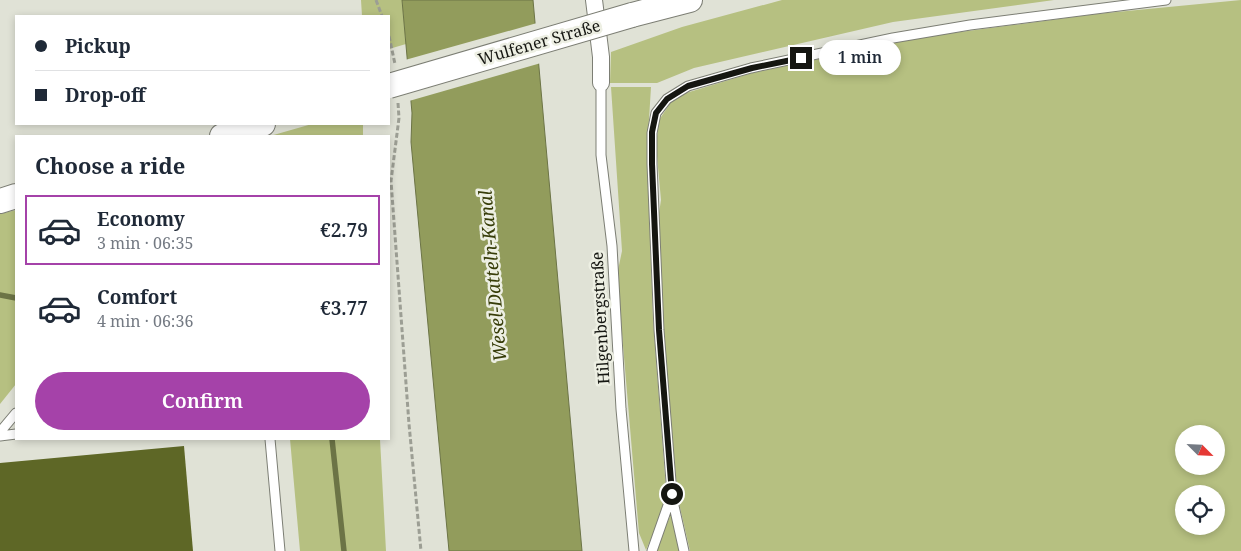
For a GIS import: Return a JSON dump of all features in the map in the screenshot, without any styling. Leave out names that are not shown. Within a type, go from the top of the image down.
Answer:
[{"type":"main road","name":"Wulfener Straße","points":[[394,84],[690,0]]},
{"type":"main road","points":[[225,135],[260,125]]},
{"type":"main road","points":[[0,201],[15,196]]},
{"type":"street","points":[[594,0],[601,83]]},
{"type":"lane","points":[[684,551],[672,494],[659,330],[652,164],[652,132],[656,113],[667,99],[688,86],[752,68],[893,38],[980,24],[1166,0]]},
{"type":"lane","name":"Hilgenbergstraße","points":[[601,83],[601,155],[612,246],[620,409],[634,551]]},
{"type":"lane","points":[[0,434],[15,414]]},
{"type":"lane","points":[[0,434],[15,434]]},
{"type":"lane","points":[[270,440],[280,551]]},
{"type":"lane","points":[[652,551],[672,494]]},
{"type":"path","points":[[376,0],[382,15]]},
{"type":"path","points":[[390,46],[399,118],[392,181],[409,424],[421,551]]},
{"type":"shaded area","points":[[361,0],[402,0],[406,44],[390,49],[390,15],[362,15]]},
{"type":"shaded area","points":[[782,0],[1054,0],[893,22],[694,68],[657,83],[610,83],[611,52],[682,27]]},
{"type":"shaded area","points":[[1241,0],[1241,551],[690,551],[678,499],[663,337],[659,213],[661,200],[656,145],[659,120],[671,102],[686,93],[752,73],[923,37],[1096,14]]},
{"type":"shaded area","points":[[611,87],[651,87],[647,152],[653,319],[667,502],[646,550],[639,533],[617,275],[622,251]]},
{"type":"shaded area","points":[[308,125],[363,125],[363,135],[274,135]]},
{"type":"shaded area","points":[[15,210],[15,385],[0,404],[0,214]]},
{"type":"shaded area","points":[[290,440],[380,440],[386,551],[300,551]]},
{"type":"shaded area","points":[[671,514],[679,551],[655,551]]},
{"type":"water","name":"Wesel-Datteln-Kanal","points":[[402,0],[533,0],[582,551],[449,551],[411,142],[412,113]]},
{"type":"pier","points":[[537,23],[541,63],[409,101],[405,60]]},
{"type":"building","points":[[184,446],[193,551],[0,551],[0,463]]},
{"type":"waterway","points":[[0,295],[15,298]]},
{"type":"waterway","points":[[332,440],[344,551]]},
{"type":"route","points":[[672,494],[659,330],[652,164],[652,132],[656,113],[667,99],[688,86],[752,68],[801,58]]}]
